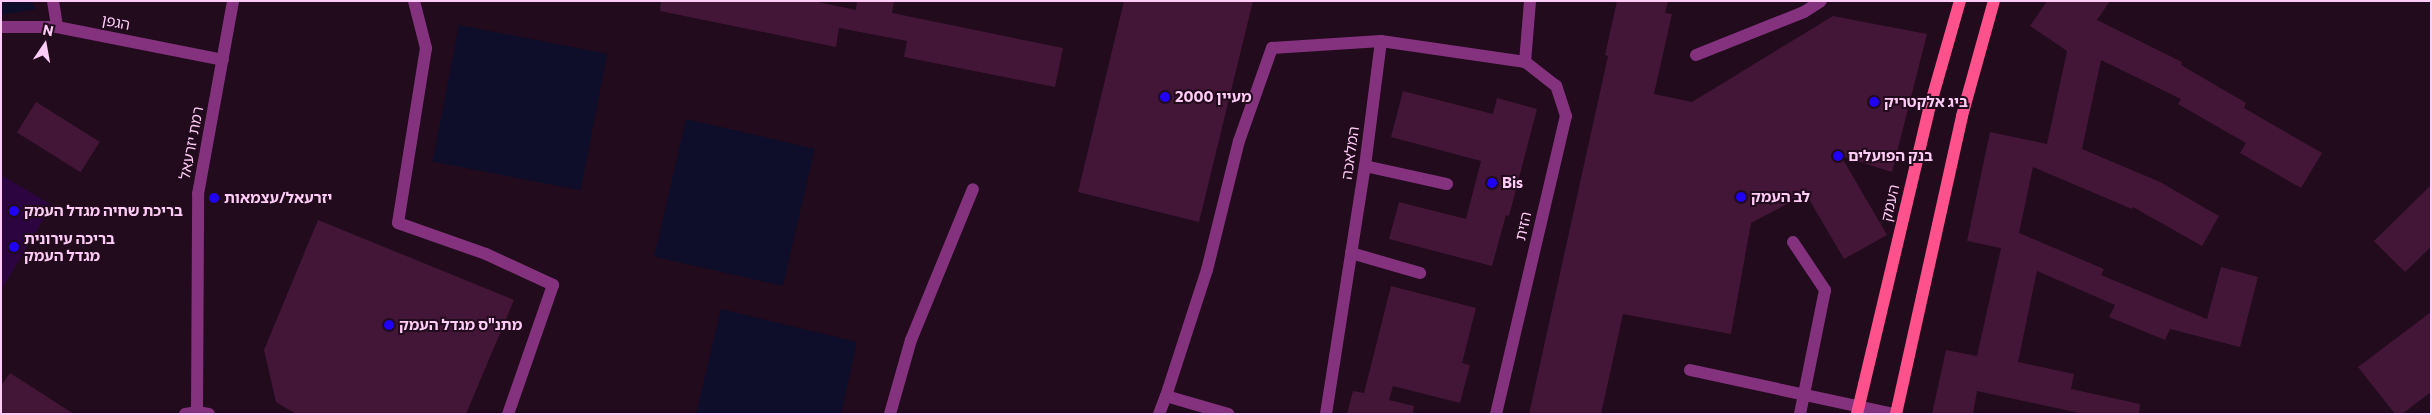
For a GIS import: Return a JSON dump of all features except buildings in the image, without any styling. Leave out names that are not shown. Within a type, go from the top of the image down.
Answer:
[{"type":"main road","name":"העמק","points":[[1858,410],[1930,106],[1960,1]]},
{"type":"main road","points":[[1895,414],[1962,116],[1994,1]]},
{"type":"street","points":[[53,1],[57,27]]},
{"type":"street","name":"רמת יזרעאל","points":[[197,413],[198,194],[233,1]]},
{"type":"street","points":[[414,1],[426,48],[398,223],[486,254],[553,286],[508,414]]},
{"type":"street","points":[[1159,414],[1207,270],[1239,141],[1272,48],[1381,41],[1525,62],[1530,1]]},
{"type":"street","points":[[1696,55],[1804,12],[1821,1]]},
{"type":"street","name":"הגפן","points":[[1,27],[57,27],[223,60]]},
{"type":"street","name":"המלאכה","points":[[1326,414],[1365,166],[1381,41]]},
{"type":"street","name":"הזית","points":[[1496,414],[1566,116],[1556,86],[1525,62]]},
{"type":"street","points":[[1365,166],[1447,184]]},
{"type":"street","points":[[890,414],[911,340],[973,189]]},
{"type":"street","points":[[1793,242],[1825,290],[1800,414]]},
{"type":"street","points":[[1351,253],[1420,273]]},
{"type":"street","points":[[1690,370],[1805,394],[1858,410],[1895,414]]},
{"type":"street","points":[[1166,396],[1228,414]]},
{"type":"shaded area","points":[[1,1],[31,1],[36,9],[1,15]]},
{"type":"shaded area","points":[[459,25],[607,54],[581,190],[432,161]]},
{"type":"shaded area","points":[[686,119],[815,149],[783,286],[654,256]]},
{"type":"shaded area","name":"בריכה עירונית מגדל העמק","points":[[1,175],[52,205],[1,290]]},
{"type":"shaded area","points":[[721,309],[857,342],[841,414],[696,414]]},
{"type":"place","name":"מעיין 2000","points":[[1165,97]]},
{"type":"place","name":"ביג אלקטריק","points":[[1874,102]]},
{"type":"place","name":"בנק הפועלים","points":[[1838,156]]},
{"type":"place","name":"Bis","points":[[1492,183]]},
{"type":"place","name":"לב העמק","points":[[1741,197]]},
{"type":"place","name":"יזרעאל/עצמאות","points":[[214,198]]},
{"type":"place","name":"בריכת שחיה מגדל העמק","points":[[14,211]]},
{"type":"place","name":"בריכה עירונית מגדל העמק","points":[[14,247]]},
{"type":"place","name":"מתנ\"ס מגדל העמק","points":[[389,325]]}]
